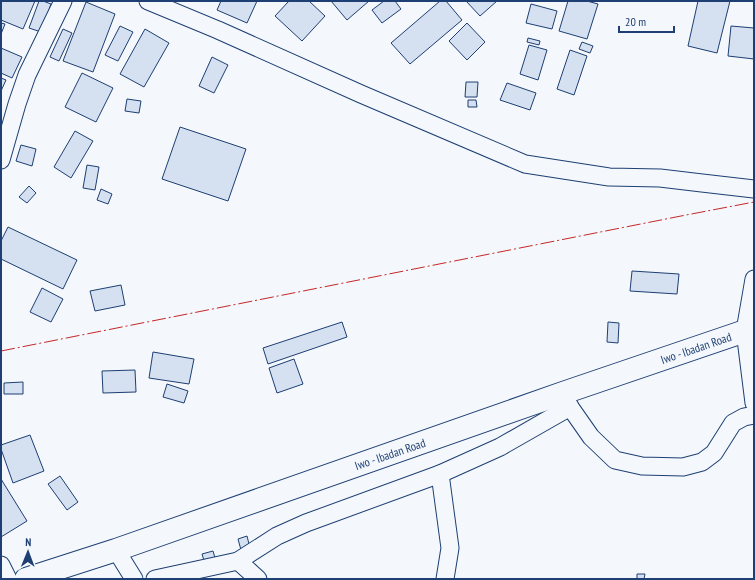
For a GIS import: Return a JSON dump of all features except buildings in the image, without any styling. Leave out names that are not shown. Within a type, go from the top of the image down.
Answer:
[{"type":"main road","name":"Iwo - Ibadan Road","points":[[26,579],[567,400],[750,330]]},
{"type":"street","points":[[1,160],[27,75],[63,1]]},
{"type":"street","points":[[148,1],[525,164],[610,177],[660,178],[754,189]]},
{"type":"street","points":[[754,279],[750,330],[754,403]]},
{"type":"street","points":[[155,579],[238,561],[277,536],[306,522],[440,474],[500,447],[567,400],[591,437],[615,460],[642,466],[683,467],[702,462],[714,453],[733,423],[744,417],[754,416]]},
{"type":"street","points":[[440,474],[450,548],[445,579]]},
{"type":"street","points":[[116,550],[134,579]]},
{"type":"street","points":[[238,561],[258,579]]},
{"type":"street","points":[[1,565],[8,579]]},
{"type":"power","points":[[1,351],[754,202]]}]
